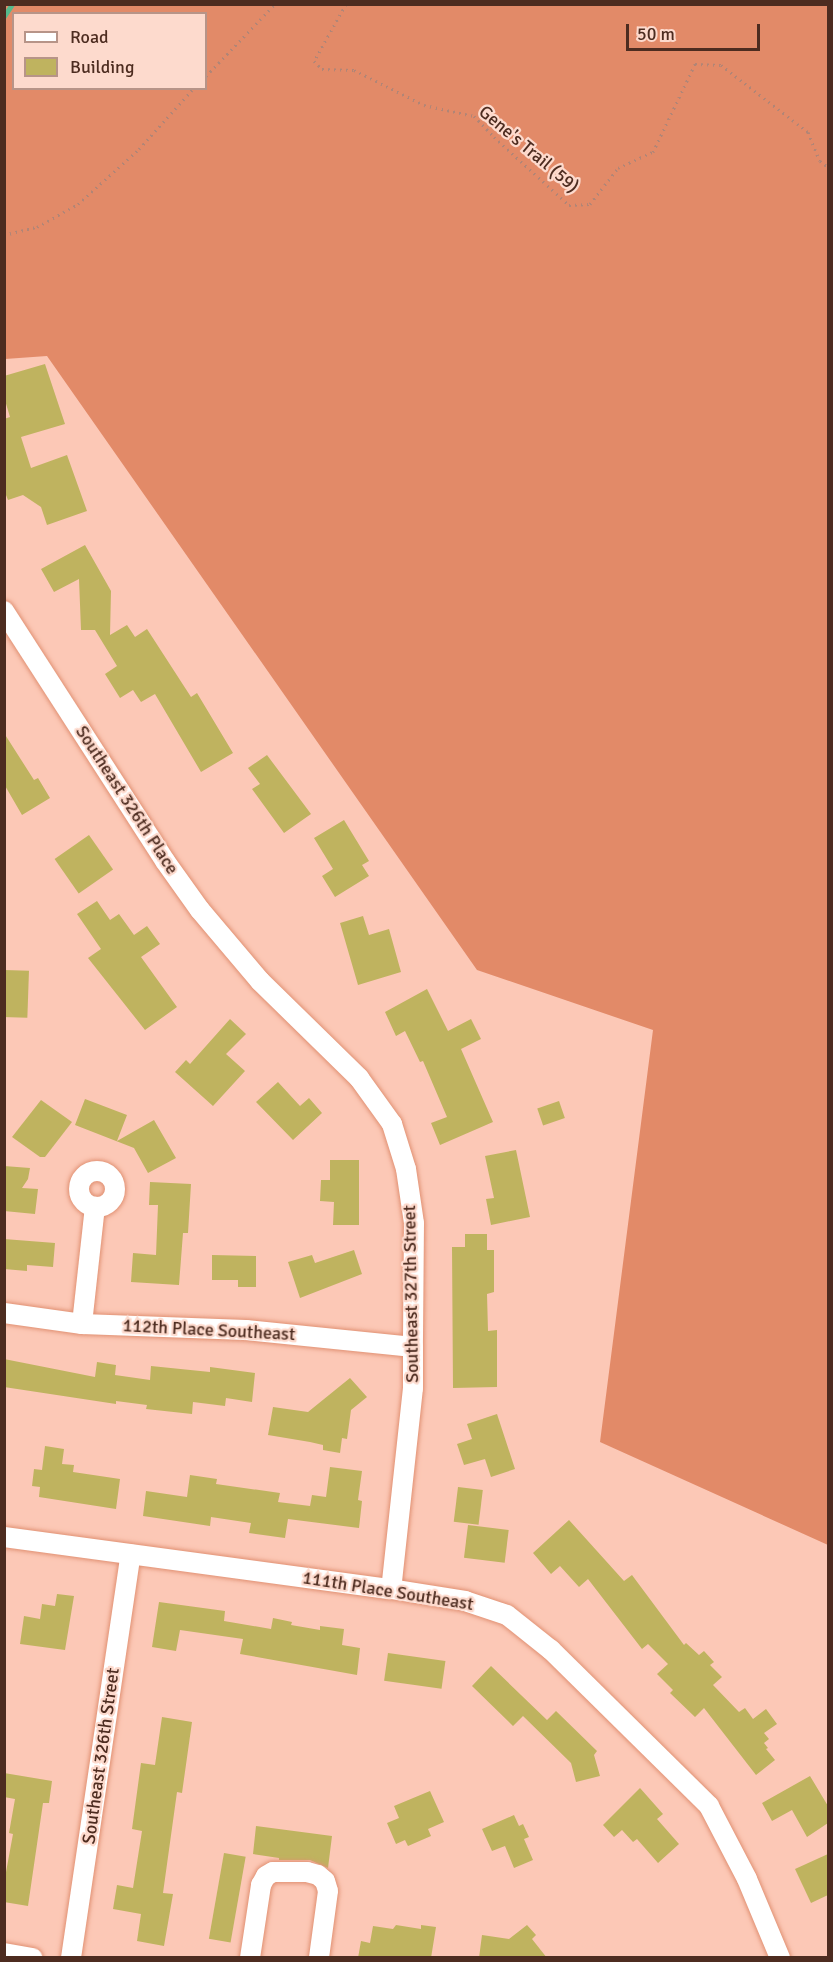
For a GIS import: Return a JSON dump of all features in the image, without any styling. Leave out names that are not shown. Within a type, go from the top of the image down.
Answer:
[{"type":"street","name":"Southeast 326th Place","points":[[4,612],[165,861],[200,910],[260,981]]},
{"type":"street","name":"Southeast 327th Street","points":[[260,981],[359,1078],[392,1124],[406,1169],[414,1223],[413,1388],[391,1589]]},
{"type":"street","points":[[82,1324],[95,1207]]},
{"type":"street","name":"112th Place Southeast","points":[[4,1313],[82,1324],[246,1330],[414,1347]]},
{"type":"street","name":"111th Place Southeast","points":[[4,1537],[391,1589],[465,1601],[497,1611],[524,1626],[551,1650],[709,1806],[747,1879],[780,1958]]},
{"type":"street","name":"Southeast 326th Street","points":[[71,1958],[131,1554]]},
{"type":"street","points":[[250,1958],[261,1885],[266,1876],[273,1872],[307,1872],[318,1875],[325,1881],[328,1891],[319,1958]]},
{"type":"street","points":[[4,1953],[33,1958]]},
{"type":"path","points":[[207,75],[275,4]]},
{"type":"path","name":"Gene's Trail (59)","points":[[346,4],[314,61],[322,69],[354,70],[424,105],[474,116],[569,205],[590,204],[618,168],[653,152],[695,64],[721,65],[808,132],[820,161],[828,166]]},
{"type":"path","points":[[4,235],[38,227],[78,204],[139,149],[192,90]]},
{"type":"shaded area","points":[[5,4],[828,5],[828,1545],[600,1442],[653,1030],[477,970],[47,356],[5,359]]},
{"type":"building","points":[[45,364],[65,424],[21,437],[31,468],[67,455],[87,511],[47,525],[41,507],[23,495],[8,500],[4,490],[4,419],[10,417],[4,397],[4,376]]},
{"type":"building","points":[[85,545],[111,591],[110,635],[127,625],[135,637],[147,629],[191,697],[197,693],[233,753],[201,772],[155,694],[141,702],[133,690],[120,698],[105,674],[117,666],[95,630],[81,630],[79,579],[54,592],[41,569]]},
{"type":"building","points":[[4,733],[34,780],[38,778],[50,798],[22,815],[4,784]]},
{"type":"building","points":[[267,755],[311,814],[284,833],[252,789],[260,784],[248,768]]},
{"type":"building","points":[[344,820],[369,861],[362,865],[369,876],[335,897],[322,876],[333,869],[314,838]]},
{"type":"building","points":[[89,835],[113,869],[79,893],[55,859]]},
{"type":"building","points":[[97,901],[110,920],[119,914],[134,935],[147,926],[160,944],[141,957],[177,1007],[145,1030],[88,958],[101,949],[77,914]]},
{"type":"building","points":[[363,916],[369,935],[389,929],[401,972],[358,985],[340,923]]},
{"type":"building","points":[[4,970],[29,971],[27,1018],[4,1017]]},
{"type":"building","points":[[427,989],[448,1031],[471,1019],[481,1039],[461,1049],[493,1122],[440,1145],[431,1123],[447,1117],[423,1061],[420,1062],[405,1031],[396,1036],[385,1012]]},
{"type":"building","points":[[230,1019],[246,1034],[226,1054],[245,1071],[213,1106],[175,1072],[186,1060],[190,1064]]},
{"type":"building","points":[[278,1082],[300,1106],[309,1098],[322,1113],[293,1140],[256,1102]]},
{"type":"building","points":[[85,1099],[127,1115],[117,1141],[154,1120],[176,1158],[148,1173],[134,1148],[75,1125]]},
{"type":"building","points":[[41,1100],[72,1122],[45,1157],[40,1157],[12,1137]]},
{"type":"building","points":[[559,1101],[565,1118],[543,1126],[537,1108]]},
{"type":"building","points":[[516,1150],[530,1217],[491,1225],[486,1199],[494,1198],[485,1156]]},
{"type":"building","points":[[330,1160],[359,1160],[359,1225],[333,1225],[334,1202],[320,1201],[321,1180],[330,1180]]},
{"type":"building","points":[[4,1166],[30,1168],[28,1179],[22,1188],[38,1189],[35,1214],[4,1211]]},
{"type":"building","points":[[150,1182],[191,1184],[188,1233],[183,1233],[179,1285],[131,1282],[133,1253],[156,1255],[158,1205],[149,1205]]},
{"type":"building","points":[[465,1234],[487,1234],[487,1250],[494,1250],[494,1292],[487,1294],[488,1331],[497,1330],[497,1387],[453,1388],[452,1247],[465,1247]]},
{"type":"building","points":[[4,1239],[55,1243],[53,1267],[27,1265],[27,1271],[4,1269]]},
{"type":"building","points":[[354,1250],[362,1274],[300,1298],[288,1262],[312,1255],[315,1263]]},
{"type":"building","points":[[212,1255],[256,1256],[256,1287],[238,1287],[238,1280],[212,1280]]},
{"type":"building","points":[[4,1359],[95,1377],[97,1362],[116,1365],[115,1375],[150,1380],[151,1366],[210,1372],[210,1367],[255,1373],[252,1402],[226,1398],[225,1406],[193,1402],[192,1414],[146,1409],[147,1405],[116,1401],[116,1404],[4,1387]]},
{"type":"building","points":[[350,1378],[367,1397],[351,1410],[347,1439],[342,1438],[340,1453],[323,1450],[323,1445],[268,1435],[273,1407],[308,1412]]},
{"type":"building","points":[[497,1414],[515,1469],[491,1477],[485,1459],[464,1465],[457,1444],[472,1439],[467,1424]]},
{"type":"building","points":[[45,1446],[64,1449],[62,1464],[74,1465],[73,1472],[120,1479],[116,1509],[39,1497],[40,1487],[32,1486],[34,1469],[42,1470]]},
{"type":"building","points":[[330,1467],[362,1471],[358,1500],[362,1501],[359,1528],[288,1519],[285,1538],[249,1533],[251,1523],[211,1517],[210,1526],[143,1516],[146,1491],[187,1497],[190,1475],[217,1479],[216,1484],[280,1493],[278,1502],[310,1506],[312,1495],[326,1497]]},
{"type":"building","points":[[458,1487],[483,1490],[479,1525],[454,1522]]},
{"type":"building","points":[[569,1520],[624,1581],[632,1575],[684,1645],[686,1643],[699,1655],[704,1651],[714,1662],[710,1665],[722,1677],[713,1685],[739,1712],[745,1708],[753,1719],[766,1709],[777,1724],[764,1733],[769,1739],[764,1743],[768,1748],[766,1749],[775,1760],[756,1775],[704,1708],[695,1717],[670,1693],[673,1690],[657,1674],[668,1664],[648,1644],[642,1649],[588,1579],[579,1587],[560,1566],[551,1574],[533,1553]]},
{"type":"building","points":[[468,1525],[509,1530],[505,1563],[464,1558]]},
{"type":"building","points":[[57,1594],[74,1596],[65,1650],[20,1644],[24,1616],[40,1619],[42,1604],[55,1606]]},
{"type":"building","points":[[159,1602],[225,1611],[224,1621],[271,1629],[273,1618],[292,1622],[291,1625],[320,1630],[320,1626],[344,1629],[342,1645],[360,1648],[357,1675],[240,1654],[243,1639],[180,1630],[176,1651],[152,1647]]},
{"type":"building","points":[[388,1653],[445,1661],[442,1689],[384,1681]]},
{"type":"building","points":[[491,1666],[547,1720],[556,1711],[597,1751],[594,1755],[600,1776],[576,1782],[571,1763],[523,1716],[513,1726],[472,1686]]},
{"type":"building","points":[[162,1717],[192,1722],[182,1793],[177,1792],[163,1893],[173,1894],[164,1946],[137,1941],[141,1914],[113,1909],[117,1885],[133,1888],[142,1831],[132,1829],[141,1763],[155,1765]]},
{"type":"building","points":[[4,1773],[52,1781],[49,1803],[43,1803],[28,1906],[4,1902],[4,1883],[13,1834],[9,1833],[15,1799],[4,1797]]},
{"type":"building","points":[[810,1776],[828,1806],[828,1823],[807,1837],[792,1810],[772,1821],[762,1803]]},
{"type":"building","points":[[640,1788],[663,1814],[657,1819],[679,1844],[658,1863],[637,1839],[633,1842],[622,1830],[614,1837],[603,1825]]},
{"type":"building","points":[[430,1791],[444,1822],[428,1829],[431,1836],[408,1846],[405,1840],[396,1844],[387,1823],[399,1818],[394,1806]]},
{"type":"building","points":[[514,1815],[519,1826],[523,1824],[529,1837],[524,1839],[533,1860],[514,1868],[505,1846],[492,1851],[482,1829]]},
{"type":"building","points":[[256,1826],[332,1836],[328,1868],[310,1860],[279,1860],[279,1858],[253,1854]]},
{"type":"building","points":[[224,1853],[246,1857],[231,1942],[209,1939]]},
{"type":"building","points":[[828,1854],[828,1895],[811,1903],[795,1869]]},
{"type":"building","points":[[396,1925],[421,1929],[421,1925],[436,1927],[431,1958],[358,1958],[361,1941],[370,1943],[373,1926],[393,1929]]},
{"type":"building","points":[[527,1925],[536,1935],[532,1939],[547,1958],[479,1958],[482,1935],[509,1939]]},
{"type":"waterway","points":[[4,16],[12,4]]}]
